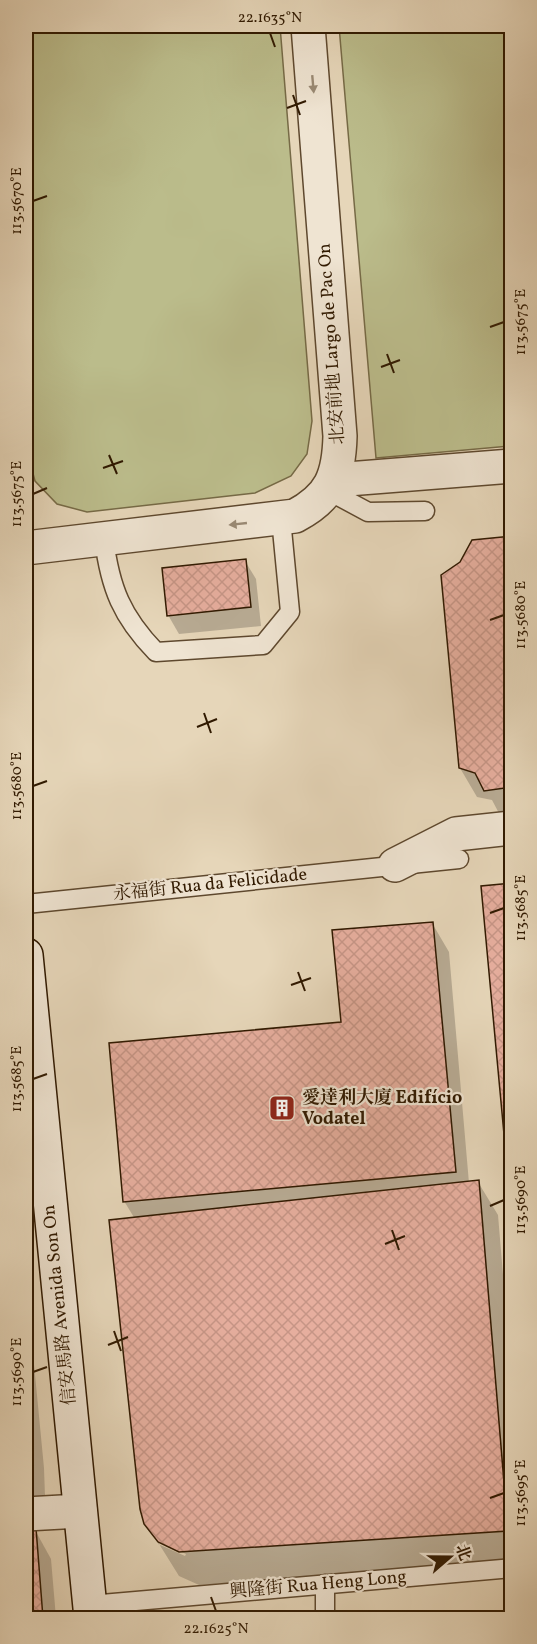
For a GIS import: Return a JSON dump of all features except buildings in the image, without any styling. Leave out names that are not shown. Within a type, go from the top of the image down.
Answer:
[{"type":"street","name":"北安前地 Largo de Pac On","points":[[308,26],[340,436],[331,485]]},
{"type":"street","points":[[26,548],[281,519],[295,516],[309,509],[331,485],[512,466]]},
{"type":"street","name":"永福街 Rua da Felicidade","points":[[395,866],[456,834],[512,828]]},
{"type":"street","name":"信安馬路 Avenida Son On","points":[[26,955],[90,1612]]},
{"type":"street","points":[[26,1514],[80,1511]]},
{"type":"lane","points":[[331,485],[368,512],[425,511]]},
{"type":"lane","points":[[104,539],[108,569],[118,598],[133,629],[156,652],[263,645],[290,612],[281,519]]},
{"type":"lane","name":"永福街 Rua da Felicidade","points":[[26,904],[459,859]]},
{"type":"lane","name":"興隆街 Rua Heng Long","points":[[90,1612],[325,1584],[512,1568]]},
{"type":"lane","points":[[325,1584],[325,1618]]},
{"type":"green space","points":[[26,26],[280,26],[312,421],[307,454],[291,476],[255,493],[87,512],[57,504],[35,481],[27,451],[26,431]]},
{"type":"green space","points":[[339,26],[511,26],[511,446],[376,458]]},
{"type":"place","name":"愛達利大廈 Edifício Vodatel","points":[[282,1108]]}]
